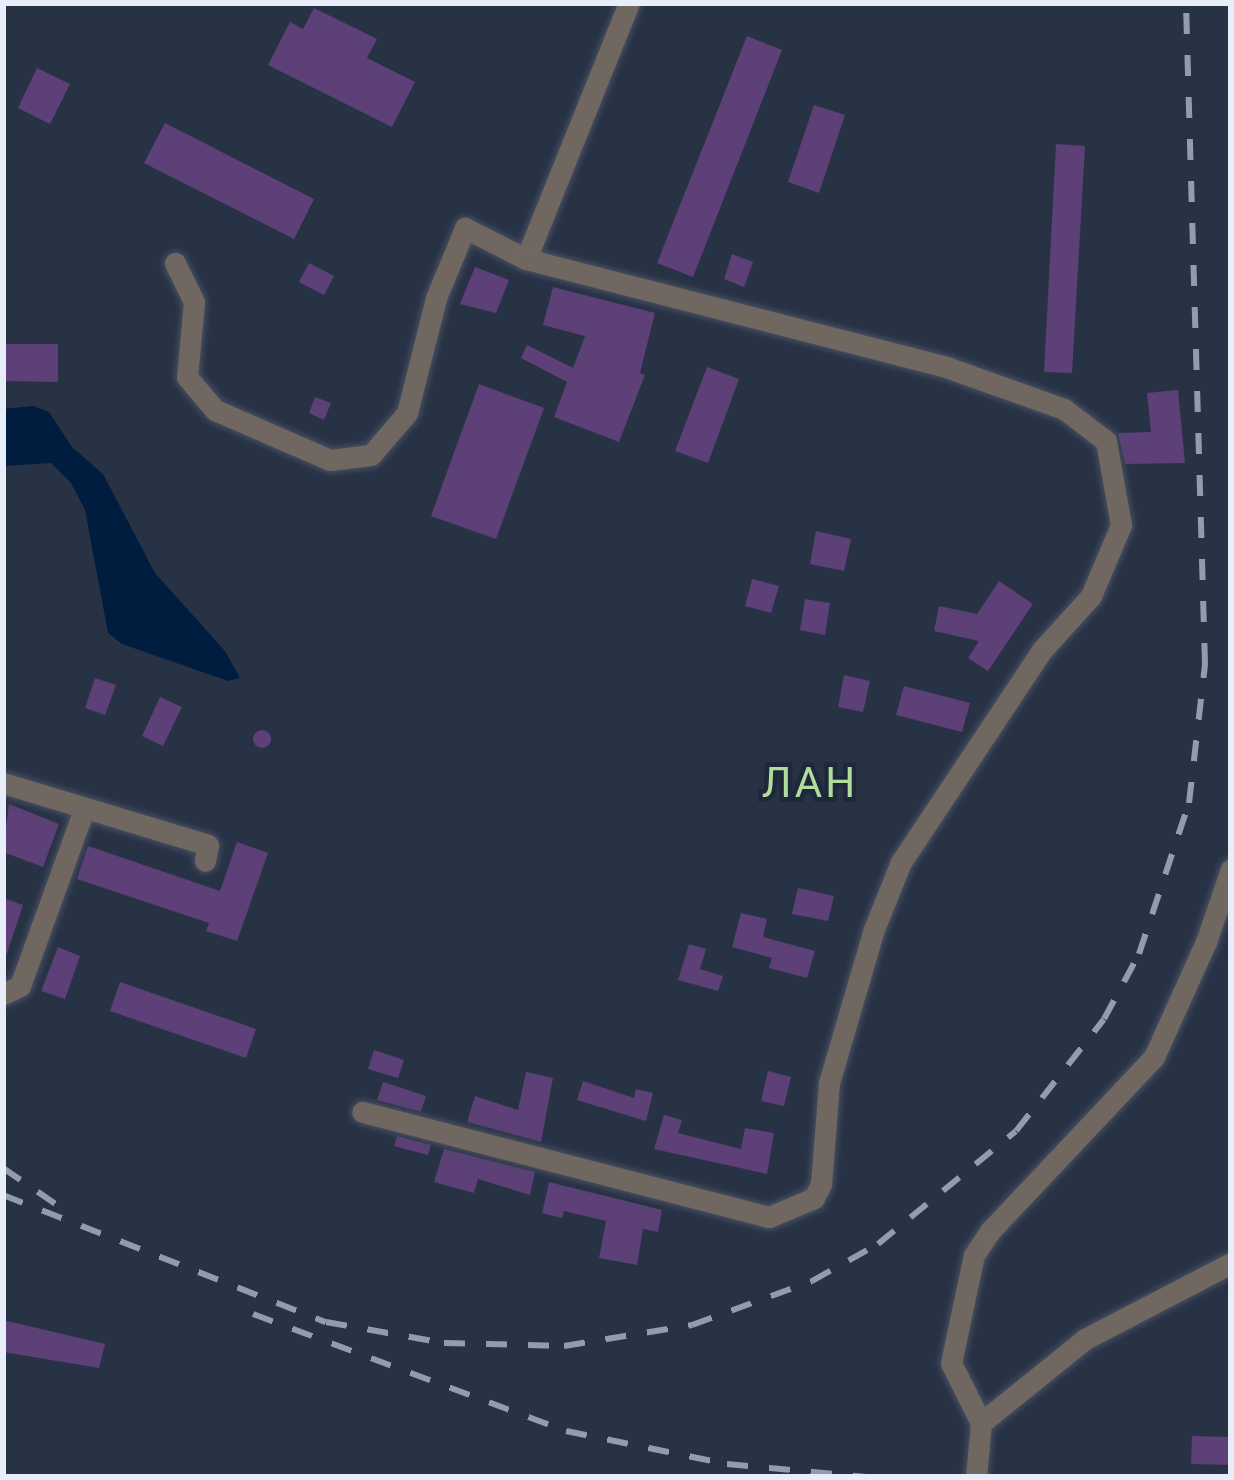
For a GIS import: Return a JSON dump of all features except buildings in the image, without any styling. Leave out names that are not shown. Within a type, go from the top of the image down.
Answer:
[{"type":"street","points":[[526,259],[629,3]]},
{"type":"street","points":[[175,263],[194,302],[188,376],[215,410],[330,460],[371,455],[407,413],[436,298],[465,228],[526,259],[946,367],[1064,410],[1106,441],[1121,525],[1091,596],[1042,650],[902,862],[874,929],[829,1082],[821,1184],[814,1198],[769,1217],[362,1112]]},
{"type":"street","points":[[3,784],[208,845],[205,861]]},
{"type":"street","points":[[3,994],[20,986],[84,809]]},
{"type":"street","points":[[976,1477],[982,1423],[951,1363],[974,1255],[991,1230],[1154,1057],[1206,942],[1231,869]]},
{"type":"street","points":[[982,1423],[1084,1339],[1231,1263]]},
{"type":"water","points":[[33,406],[49,412],[72,447],[103,474],[155,573],[225,651],[240,678],[228,681],[122,644],[108,633],[85,510],[71,483],[51,463],[3,466],[3,409]]},
{"type":"railway","points":[[3,1195],[326,1322],[444,1343],[564,1346],[692,1325],[812,1281],[878,1244],[1016,1131],[1104,1019],[1139,954],[1189,803],[1205,664],[1186,3]]},
{"type":"railway","points":[[3,1168],[57,1205]]},
{"type":"railway","points":[[253,1314],[566,1431],[727,1464],[866,1477]]},
{"type":"district","name":"ЛАН","points":[[810,783]]}]
